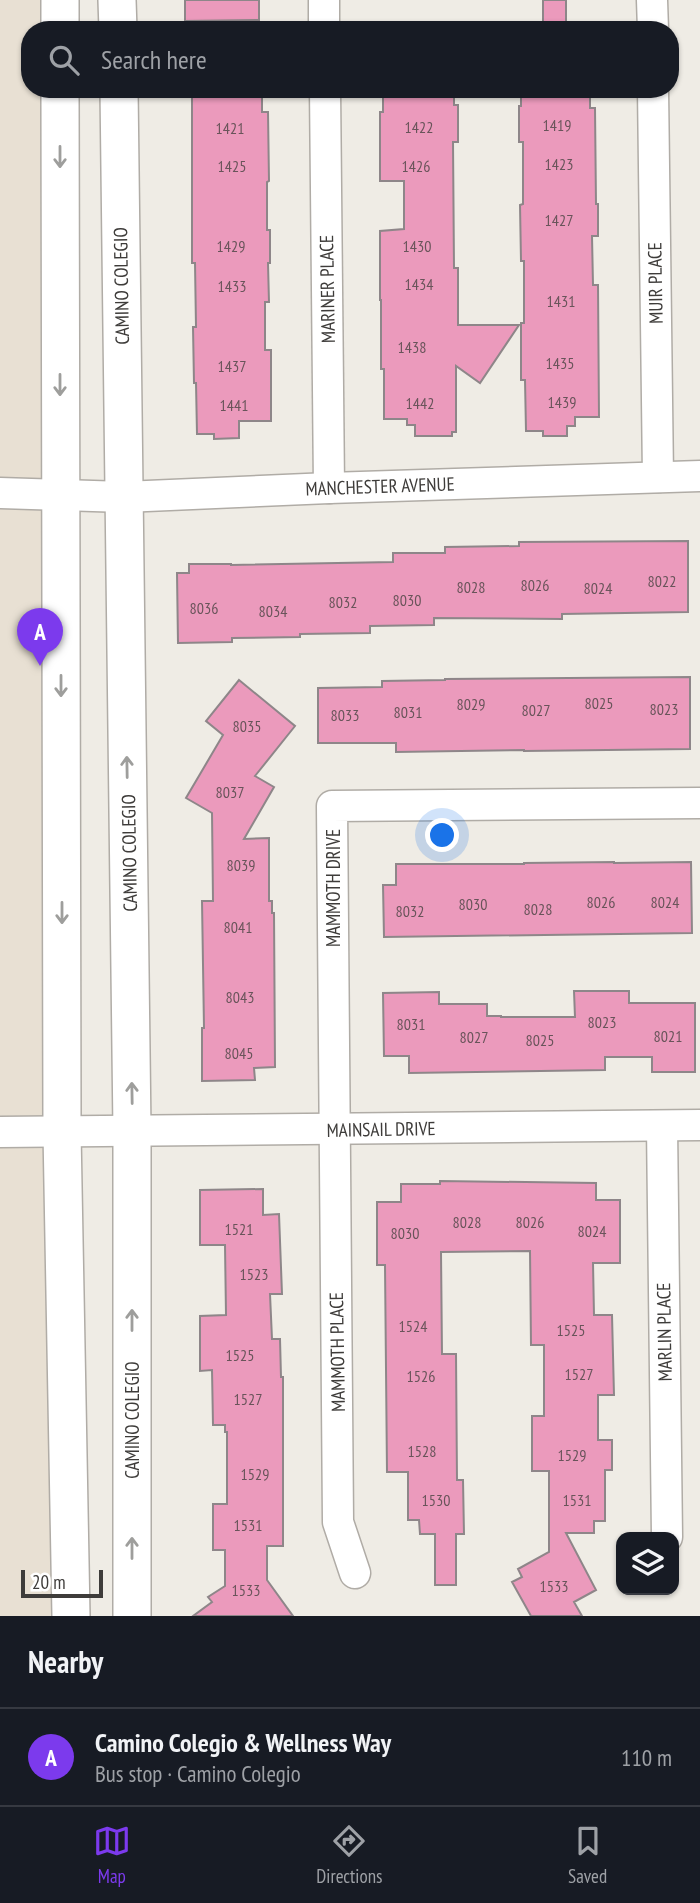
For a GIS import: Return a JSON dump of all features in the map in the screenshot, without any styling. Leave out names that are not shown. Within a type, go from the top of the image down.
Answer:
[{"type":"street","points":[[60,0],[60,21]]},
{"type":"street","points":[[117,0],[118,21]]},
{"type":"street","points":[[324,0],[324,21]]},
{"type":"street","points":[[652,0],[653,21]]},
{"type":"street","points":[[60,98],[62,1132],[71,1616]]},
{"type":"street","name":"CAMINO COLEGIO","points":[[119,98],[132,1131],[132,1616]]},
{"type":"street","name":"MARINER PLACE","points":[[325,98],[329,488]]},
{"type":"street","name":"MUIR PLACE","points":[[653,98],[658,477]]},
{"type":"street","name":"MANCHESTER AVENUE","points":[[0,492],[124,497],[700,476]]},
{"type":"street","name":"MAMMOTH DRIVE","points":[[334,1129],[332,806],[700,803]]},
{"type":"street","name":"MAINSAIL DRIVE","points":[[0,1132],[700,1125]]},
{"type":"street","name":"MARLIN PLACE","points":[[662,1126],[667,1532]]},
{"type":"street","name":"MAMMOTH PLACE","points":[[334,1129],[338,1522],[355,1573]]},
{"type":"shaded area","points":[[0,0],[60,0],[60,21],[21,21],[21,98],[60,98],[71,1616],[0,1616]]},
{"type":"building","points":[[185,0],[259,0],[259,20],[185,21]]},
{"type":"building","points":[[543,0],[566,0],[566,21],[543,21]]},
{"type":"building","points":[[192,98],[262,98],[262,112],[268,112],[267,230],[270,230],[270,263],[269,302],[265,302],[265,350],[271,350],[271,421],[239,421],[239,438],[214,439],[214,434],[197,434],[193,327],[196,327],[195,263],[192,263]]},
{"type":"building","points":[[383,98],[454,98],[454,105],[458,105],[458,142],[453,142],[454,268],[458,268],[458,325],[519,325],[480,383],[456,366],[456,432],[452,432],[452,436],[415,436],[415,425],[407,425],[407,419],[384,419],[380,231],[404,229],[404,181],[380,181],[380,112],[383,112]]},
{"type":"building","points":[[521,98],[590,98],[590,108],[595,108],[598,236],[592,236],[593,285],[598,285],[599,417],[575,417],[575,426],[567,426],[567,436],[543,436],[543,431],[526,431],[525,380],[521,380],[524,261],[521,261]]},
{"type":"building","points":[[688,541],[688,612],[562,614],[562,619],[434,618],[434,625],[370,626],[370,633],[300,634],[300,637],[232,638],[232,642],[178,643],[177,573],[189,573],[189,564],[393,562],[393,553],[445,553],[445,547],[519,546],[519,542]]},
{"type":"building","points":[[690,677],[690,749],[396,752],[396,743],[318,743],[318,688],[382,687],[382,681],[445,679]]},
{"type":"building","points":[[239,680],[295,726],[255,776],[274,787],[244,839],[269,838],[269,901],[272,901],[274,913],[275,1067],[254,1068],[255,1080],[202,1081],[202,901],[213,901],[212,813],[186,798],[223,735],[206,721]]},
{"type":"building","points":[[691,862],[692,933],[384,937],[383,885],[396,885],[396,864]]},
{"type":"building","points":[[574,991],[629,991],[629,1003],[695,1003],[695,1072],[652,1072],[652,1057],[605,1057],[605,1070],[409,1073],[409,1056],[384,1056],[383,993],[439,992],[439,1004],[487,1004],[487,1016],[575,1017]]},
{"type":"building","points":[[440,1181],[596,1183],[596,1200],[620,1200],[620,1263],[593,1263],[594,1315],[612,1315],[614,1395],[598,1395],[598,1440],[612,1440],[612,1470],[605,1470],[605,1521],[594,1521],[594,1533],[566,1533],[596,1590],[574,1602],[582,1616],[531,1616],[512,1582],[522,1577],[518,1569],[549,1552],[549,1471],[532,1471],[532,1416],[544,1416],[544,1345],[531,1345],[530,1251],[441,1252],[442,1354],[456,1354],[457,1480],[463,1480],[464,1534],[456,1534],[456,1585],[435,1585],[435,1534],[420,1534],[419,1520],[408,1520],[408,1472],[387,1472],[385,1265],[377,1265],[377,1202],[401,1202],[401,1184],[440,1184]]},
{"type":"building","points":[[263,1189],[263,1215],[279,1214],[282,1294],[270,1294],[272,1339],[280,1339],[283,1377],[283,1546],[267,1546],[267,1580],[293,1616],[193,1616],[212,1602],[208,1597],[225,1586],[225,1550],[213,1550],[213,1504],[227,1504],[227,1432],[225,1425],[213,1425],[212,1370],[200,1371],[200,1316],[226,1315],[225,1245],[200,1245],[200,1190]]},
{"type":"place","name":"Camino Colegio & Wellness Way","points":[[40,666]]}]
